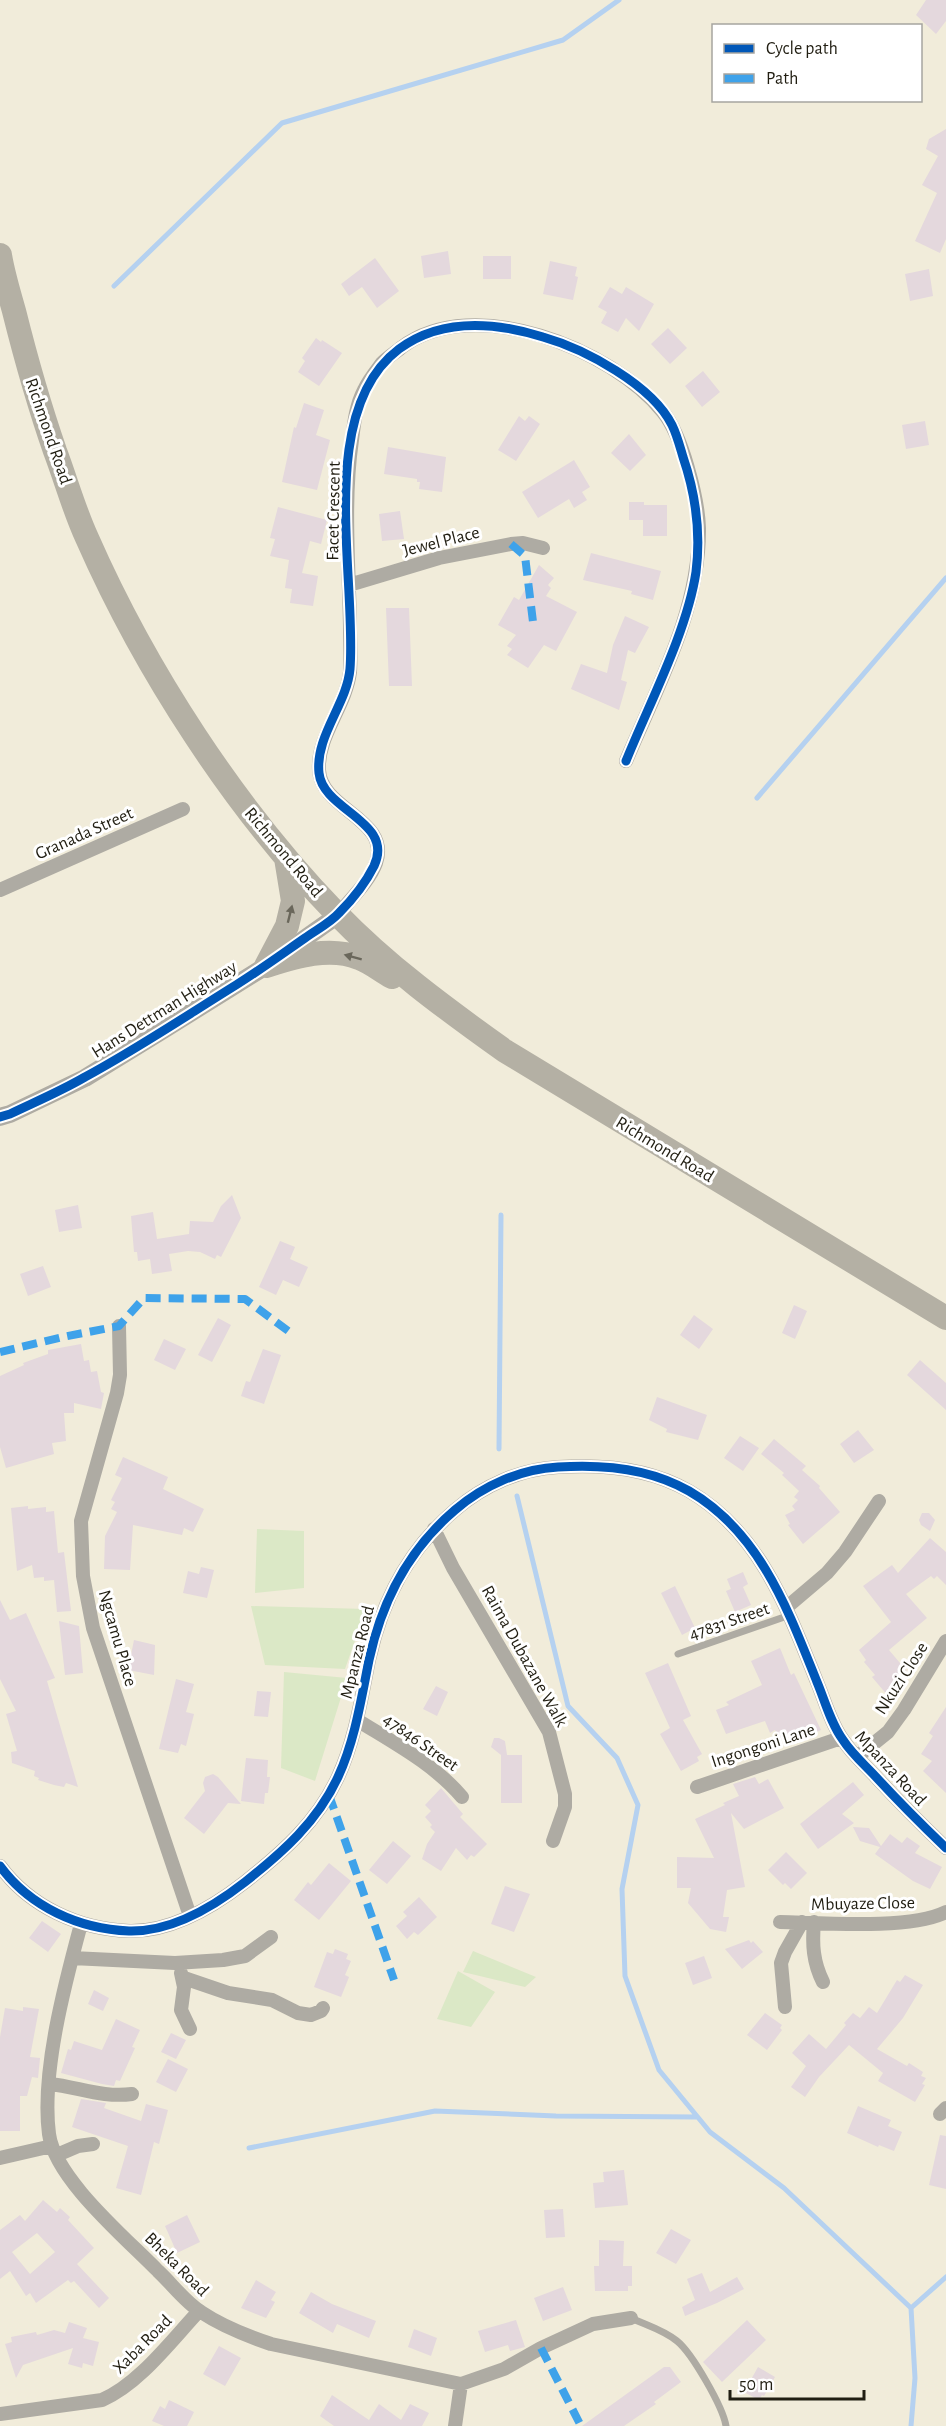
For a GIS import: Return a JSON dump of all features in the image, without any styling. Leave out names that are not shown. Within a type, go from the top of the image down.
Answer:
[{"type":"highway","name":"Richmond Road","points":[[0,255],[33,388],[86,536],[131,629],[185,720],[258,823],[286,857],[338,915],[441,1005],[515,1057],[946,1318]]},
{"type":"highway","points":[[266,966],[286,926],[293,901],[286,857]]},
{"type":"highway","points":[[266,966],[315,953],[358,957],[441,1005]]},
{"type":"street","name":"Facet Crescent","points":[[338,915],[376,863],[378,846],[374,834],[334,800],[322,784],[319,772],[320,758],[350,670],[349,585],[345,526],[349,461],[355,417],[364,390],[384,360],[416,336],[460,325],[509,327],[547,338],[578,349],[638,385],[672,424],[693,488],[699,527],[695,574],[683,622],[626,761]]},
{"type":"street","name":"Jewel Place","points":[[349,585],[439,558],[511,544],[523,543],[543,548]]},
{"type":"street","name":"Granada Street","points":[[0,890],[183,809]]},
{"type":"street","name":"Hans Dettman Highway","points":[[0,1117],[85,1078],[266,966],[338,915]]},
{"type":"street","name":"Ngcamu Place","points":[[120,1326],[120,1376],[117,1393],[81,1521],[83,1576],[93,1628],[190,1916]]},
{"type":"street","name":"Mpanza Road","points":[[0,1866],[31,1897],[57,1914],[81,1924],[106,1929],[133,1931],[157,1928],[190,1916],[229,1895],[280,1854],[310,1824],[329,1795],[340,1773],[357,1720],[370,1657],[388,1596],[421,1543],[474,1494],[537,1468],[590,1465],[639,1472],[687,1489],[716,1509],[748,1540],[768,1570],[788,1611],[841,1738],[946,1848]]},
{"type":"street","points":[[788,1611],[845,1552],[879,1502]]},
{"type":"street","name":"Raima Dubazane Walk","points":[[434,1529],[453,1568],[549,1732],[565,1794],[565,1807],[553,1841]]},
{"type":"street","name":"Nkuzi Close","points":[[857,1757],[888,1732],[946,1641]]},
{"type":"street","name":"47846 Street","points":[[357,1720],[429,1766],[451,1784],[462,1797]]},
{"type":"street","name":"Ingongoni Lane","points":[[696,1787],[841,1738]]},
{"type":"street","name":"Mbuyaze Close","points":[[780,1922],[920,1920],[946,1912]]},
{"type":"street","points":[[808,1922],[815,1964],[823,1982]]},
{"type":"street","points":[[784,2007],[781,1963],[785,1952],[808,1922]]},
{"type":"street","name":"Bheka Road","points":[[81,1924],[66,1979],[50,2084],[49,2133],[54,2150],[67,2173],[92,2205],[199,2311],[243,2334],[271,2344],[461,2384]]},
{"type":"street","points":[[72,1958],[175,1964],[235,1959],[245,1956],[271,1937]]},
{"type":"street","points":[[175,1964],[184,1978],[181,2010],[190,2029]]},
{"type":"street","points":[[184,1978],[228,1993],[272,2000],[298,2013],[311,2016],[323,2008]]},
{"type":"street","points":[[50,2084],[67,2085],[101,2095],[132,2094]]},
{"type":"street","points":[[0,2158],[93,2145]]},
{"type":"street","name":"Xaba Road","points":[[0,2415],[102,2400],[113,2395],[132,2382],[199,2311]]},
{"type":"street","points":[[455,2426],[461,2384],[504,2369],[541,2348],[593,2324],[631,2318]]},
{"type":"lane","name":"47831 Street","points":[[678,1654],[788,1611]]},
{"type":"lane","points":[[631,2318],[664,2332],[680,2343],[719,2405],[726,2426]]},
{"type":"green space","points":[[257,1529],[304,1531],[304,1588],[255,1593]]},
{"type":"green space","points":[[251,1606],[366,1609],[345,1669],[265,1665]]},
{"type":"green space","points":[[284,1672],[347,1678],[315,1781],[281,1768]]},
{"type":"green space","points":[[473,1951],[536,1977],[525,1987],[463,1972]]},
{"type":"green space","points":[[458,1971],[495,1992],[471,2027],[437,2019]]},
{"type":"building","points":[[926,0],[946,0],[946,21],[936,34],[916,15]]},
{"type":"building","points":[[946,129],[946,239],[940,253],[915,241],[937,193],[922,185],[938,156],[926,149],[929,139]]},
{"type":"building","points":[[448,251],[451,274],[424,278],[421,256]]},
{"type":"building","points":[[483,256],[511,256],[511,279],[483,279]]},
{"type":"building","points":[[375,258],[399,291],[377,308],[362,287],[349,296],[341,284]]},
{"type":"building","points":[[550,261],[577,267],[575,276],[578,277],[573,300],[543,294]]},
{"type":"building","points":[[929,269],[933,296],[910,301],[905,274]]},
{"type":"building","points":[[610,287],[622,294],[626,287],[654,304],[639,331],[626,318],[618,332],[601,323],[607,312],[598,307]]},
{"type":"building","points":[[668,328],[687,348],[670,364],[651,344]]},
{"type":"building","points":[[316,338],[342,353],[319,386],[298,372],[305,361],[302,358]]},
{"type":"building","points":[[703,371],[720,392],[702,407],[685,386]]},
{"type":"building","points":[[304,403],[324,410],[316,435],[330,440],[317,490],[282,482],[294,427],[296,428]]},
{"type":"building","points":[[519,416],[525,421],[529,416],[540,424],[516,461],[498,450]]},
{"type":"building","points":[[925,421],[929,445],[906,449],[902,425]]},
{"type":"building","points":[[629,434],[646,455],[630,471],[611,453]]},
{"type":"building","points":[[388,447],[446,457],[442,492],[419,489],[420,482],[417,482],[417,479],[384,474]]},
{"type":"building","points":[[574,460],[590,487],[582,492],[587,500],[574,508],[569,499],[538,518],[522,492]]},
{"type":"building","points":[[629,502],[644,502],[644,505],[667,505],[667,536],[643,536],[643,520],[629,520]]},
{"type":"building","points":[[278,507],[327,520],[321,544],[310,541],[302,573],[318,576],[313,606],[290,603],[292,589],[285,588],[289,560],[270,556],[275,539],[270,538]]},
{"type":"building","points":[[400,511],[404,539],[382,541],[379,514]]},
{"type":"building","points":[[591,553],[661,571],[653,600],[631,594],[632,591],[583,580]]},
{"type":"building","points":[[539,565],[554,578],[548,585],[551,588],[546,596],[577,612],[556,651],[544,645],[528,668],[507,655],[512,649],[507,646],[516,635],[498,625],[514,597],[519,600]]},
{"type":"building","points":[[386,608],[409,608],[412,686],[389,686]]},
{"type":"building","points":[[625,616],[649,627],[635,653],[628,650],[621,680],[627,682],[619,710],[571,689],[581,664],[607,673],[613,645]]},
{"type":"building","points":[[232,1195],[241,1218],[221,1257],[217,1255],[215,1259],[200,1252],[188,1251],[169,1254],[172,1271],[152,1274],[150,1259],[138,1261],[137,1252],[134,1252],[131,1216],[153,1212],[157,1239],[189,1234],[190,1221],[213,1222],[221,1206]]},
{"type":"building","points":[[78,1205],[82,1228],[59,1232],[55,1210]]},
{"type":"building","points":[[280,1241],[295,1247],[290,1259],[308,1267],[299,1287],[283,1280],[276,1295],[259,1287]]},
{"type":"building","points":[[43,1266],[51,1287],[28,1296],[20,1274]]},
{"type":"building","points":[[794,1305],[807,1311],[795,1339],[782,1333]]},
{"type":"building","points":[[694,1315],[713,1329],[699,1349],[680,1335]]},
{"type":"building","points":[[218,1318],[231,1325],[212,1362],[198,1355]]},
{"type":"building","points":[[164,1339],[186,1349],[175,1370],[154,1360]]},
{"type":"building","points":[[81,1344],[84,1361],[89,1360],[91,1372],[97,1371],[101,1392],[104,1393],[101,1409],[74,1403],[74,1413],[64,1413],[66,1441],[52,1443],[54,1454],[6,1468],[0,1447],[0,1376],[24,1365],[23,1363],[48,1354],[48,1350]]},
{"type":"building","points":[[263,1349],[281,1355],[264,1404],[241,1396],[246,1381],[250,1382]]},
{"type":"building","points":[[920,1360],[946,1383],[946,1410],[907,1375]]},
{"type":"building","points":[[657,1397],[707,1415],[698,1440],[666,1432],[667,1429],[649,1420]]},
{"type":"building","points":[[858,1430],[874,1450],[854,1463],[840,1444]]},
{"type":"building","points":[[740,1436],[759,1448],[743,1471],[724,1458]]},
{"type":"building","points":[[774,1439],[806,1466],[802,1470],[820,1486],[819,1488],[840,1512],[803,1544],[788,1525],[790,1524],[785,1515],[795,1510],[792,1506],[798,1500],[794,1497],[799,1491],[782,1475],[784,1473],[761,1454]]},
{"type":"building","points":[[123,1457],[168,1477],[163,1489],[204,1509],[193,1532],[184,1528],[182,1535],[133,1525],[130,1570],[104,1569],[105,1536],[117,1512],[111,1509],[115,1502],[111,1500],[122,1478],[115,1475]]},
{"type":"building","points":[[28,1506],[28,1509],[46,1507],[46,1512],[54,1511],[58,1553],[64,1552],[71,1611],[57,1612],[54,1580],[44,1581],[44,1577],[34,1578],[32,1565],[17,1571],[11,1508]]},
{"type":"building","points":[[922,1513],[929,1513],[935,1520],[930,1531],[921,1525],[919,1520]]},
{"type":"building","points":[[930,1538],[946,1552],[946,1585],[937,1576],[934,1579],[931,1576],[906,1594],[927,1618],[889,1650],[911,1676],[888,1696],[872,1677],[875,1675],[864,1662],[866,1660],[859,1650],[891,1622],[863,1586],[892,1565],[898,1573]]},
{"type":"building","points":[[201,1567],[214,1570],[207,1598],[183,1593],[188,1571],[199,1574]]},
{"type":"building","points":[[743,1572],[748,1584],[743,1587],[751,1605],[735,1612],[726,1591],[731,1589],[727,1579]]},
{"type":"building","points":[[675,1586],[695,1628],[682,1635],[661,1593]]},
{"type":"building","points":[[0,1600],[10,1620],[26,1613],[55,1678],[47,1681],[78,1787],[66,1783],[64,1787],[38,1780],[39,1778],[34,1776],[35,1771],[12,1763],[11,1752],[17,1751],[6,1714],[16,1711],[0,1679]]},
{"type":"building","points":[[59,1621],[79,1626],[83,1673],[65,1675]]},
{"type":"building","points":[[134,1640],[155,1645],[154,1675],[128,1670]]},
{"type":"building","points":[[780,1648],[791,1675],[794,1673],[821,1730],[803,1738],[798,1730],[779,1739],[775,1730],[770,1733],[765,1721],[726,1734],[716,1710],[729,1705],[726,1702],[762,1685],[751,1661]]},
{"type":"building","points":[[668,1663],[691,1716],[683,1720],[702,1754],[697,1757],[699,1761],[681,1771],[660,1734],[670,1728],[645,1673]]},
{"type":"building","points":[[176,1679],[194,1684],[186,1712],[194,1714],[186,1746],[181,1744],[178,1753],[159,1749]]},
{"type":"building","points":[[436,1686],[448,1692],[437,1716],[423,1709]]},
{"type":"building","points":[[257,1691],[271,1692],[268,1717],[254,1716]]},
{"type":"building","points":[[946,1707],[946,1793],[923,1771],[932,1761],[921,1754],[933,1736],[929,1733]]},
{"type":"building","points":[[494,1738],[505,1741],[507,1755],[522,1755],[522,1803],[501,1803],[501,1755],[491,1747]]},
{"type":"building","points":[[246,1758],[268,1760],[267,1777],[270,1777],[264,1804],[241,1801]]},
{"type":"building","points":[[213,1774],[241,1804],[228,1803],[204,1834],[184,1818],[205,1791],[203,1783],[205,1777]]},
{"type":"building","points":[[755,1777],[759,1784],[768,1779],[784,1808],[744,1829],[731,1813],[745,1887],[727,1890],[723,1917],[729,1917],[726,1932],[710,1929],[688,1903],[691,1888],[677,1888],[677,1857],[714,1858],[695,1819],[739,1796],[733,1784]]},
{"type":"building","points":[[853,1782],[864,1795],[842,1814],[854,1823],[818,1849],[800,1824]]},
{"type":"building","points":[[441,1788],[463,1814],[460,1817],[487,1844],[474,1857],[471,1855],[467,1860],[456,1848],[441,1871],[422,1859],[427,1844],[435,1832],[425,1817],[431,1811],[425,1805]]},
{"type":"building","points":[[853,1827],[869,1828],[881,1846],[890,1834],[902,1843],[907,1837],[920,1846],[915,1853],[942,1867],[930,1889],[913,1881],[875,1854],[880,1847],[860,1841]]},
{"type":"building","points":[[393,1841],[411,1856],[387,1884],[369,1870]]},
{"type":"building","points":[[786,1852],[807,1873],[791,1889],[785,1883],[783,1885],[768,1870]]},
{"type":"building","points":[[329,1863],[351,1881],[319,1920],[294,1900],[308,1882],[311,1885]]},
{"type":"building","points":[[505,1886],[530,1894],[514,1932],[491,1924]]},
{"type":"building","points":[[419,1897],[437,1917],[418,1935],[414,1932],[407,1939],[396,1926],[407,1916],[403,1912]]},
{"type":"building","points":[[42,1921],[61,1934],[48,1952],[29,1938]]},
{"type":"building","points":[[749,1940],[751,1943],[753,1941],[763,1952],[742,1969],[725,1949]]},
{"type":"building","points":[[335,1949],[348,1954],[346,1959],[351,1961],[345,1975],[349,1977],[341,1997],[314,1987],[327,1952],[333,1954]]},
{"type":"building","points":[[704,1956],[712,1978],[693,1985],[685,1963]]},
{"type":"building","points":[[905,1975],[923,1985],[903,2018],[877,2049],[923,2072],[921,2076],[926,2078],[922,2084],[925,2085],[915,2102],[878,2081],[883,2073],[849,2045],[819,2077],[805,2097],[791,2087],[806,2066],[792,2053],[809,2034],[826,2049],[853,2013],[860,2018],[869,2007],[877,2013],[897,1980],[900,1982]]},
{"type":"building","points":[[94,1990],[109,1998],[103,2011],[88,2004]]},
{"type":"building","points":[[23,2007],[39,2009],[30,2057],[40,2058],[38,2078],[32,2077],[27,2096],[20,2096],[20,2131],[0,2131],[0,2037],[5,2008],[23,2011]]},
{"type":"building","points":[[765,2013],[782,2025],[780,2028],[782,2030],[767,2050],[747,2035]]},
{"type":"building","points":[[116,2019],[140,2030],[132,2047],[135,2048],[120,2081],[116,2080],[114,2086],[61,2073],[68,2049],[71,2050],[74,2041],[102,2050]]},
{"type":"building","points":[[171,2033],[186,2040],[176,2059],[161,2052]]},
{"type":"building","points":[[168,2059],[188,2069],[176,2092],[156,2082]]},
{"type":"building","points":[[81,2099],[106,2103],[104,2108],[141,2121],[146,2104],[168,2110],[159,2144],[154,2142],[141,2195],[116,2188],[128,2146],[72,2127]]},
{"type":"building","points":[[858,2106],[891,2120],[888,2126],[902,2132],[894,2151],[879,2145],[878,2147],[847,2133]]},
{"type":"building","points":[[940,2135],[946,2136],[946,2189],[929,2185]]},
{"type":"building","points":[[624,2170],[628,2205],[595,2208],[593,2183],[604,2182],[603,2172]]},
{"type":"building","points":[[43,2200],[57,2212],[60,2208],[70,2217],[68,2220],[94,2248],[77,2264],[109,2298],[99,2308],[74,2281],[71,2283],[68,2280],[36,2303],[30,2293],[26,2296],[10,2271],[0,2279],[0,2230],[20,2215],[25,2221]],"holes":[[[37,2233],[55,2252],[30,2274],[12,2252]]]},
{"type":"building","points":[[563,2209],[565,2237],[546,2238],[544,2210]]},
{"type":"building","points":[[187,2215],[200,2242],[177,2253],[165,2226]]},
{"type":"building","points":[[671,2229],[691,2240],[676,2264],[656,2253]]},
{"type":"building","points":[[599,2240],[624,2241],[623,2266],[632,2266],[632,2286],[628,2286],[628,2291],[595,2291],[594,2266],[599,2266]]},
{"type":"building","points":[[702,2273],[710,2292],[737,2277],[744,2289],[685,2316],[682,2307],[695,2300],[687,2279]]},
{"type":"building","points":[[256,2280],[276,2292],[271,2300],[275,2302],[266,2318],[241,2308]]},
{"type":"building","points":[[563,2287],[572,2310],[543,2321],[534,2298]]},
{"type":"building","points":[[311,2292],[332,2304],[376,2321],[369,2338],[337,2324],[333,2333],[299,2313]]},
{"type":"building","points":[[516,2320],[525,2347],[510,2351],[508,2345],[485,2352],[478,2331]]},
{"type":"building","points":[[747,2320],[766,2340],[722,2382],[703,2362]]},
{"type":"building","points":[[69,2322],[87,2328],[83,2338],[99,2342],[93,2366],[83,2363],[82,2368],[68,2364],[73,2348],[23,2365],[16,2378],[5,2344],[12,2342],[11,2337],[36,2332],[37,2335],[54,2330],[65,2333]]},
{"type":"building","points":[[414,2329],[437,2338],[431,2356],[408,2347]]},
{"type":"building","points":[[219,2346],[241,2358],[225,2386],[203,2374]]},
{"type":"building","points":[[664,2367],[670,2367],[681,2382],[654,2402],[656,2404],[624,2426],[582,2426]]},
{"type":"building","points":[[758,2367],[775,2377],[764,2396],[762,2395],[759,2400],[744,2392]]},
{"type":"building","points":[[332,2395],[369,2420],[379,2404],[401,2420],[410,2404],[429,2413],[422,2426],[334,2426],[320,2416]]},
{"type":"building","points":[[169,2400],[194,2412],[187,2426],[164,2426],[152,2421],[160,2406],[165,2409]]},
{"type":"waterway","points":[[114,286],[282,123],[563,40],[619,0]]},
{"type":"waterway","points":[[757,798],[946,578]]},
{"type":"waterway","points":[[499,1449],[501,1215]]},
{"type":"waterway","points":[[517,1496],[568,1706],[617,1758],[638,1805],[622,1889],[625,1976],[659,2070],[710,2132],[784,2188],[911,2308],[915,2378],[911,2426]]},
{"type":"waterway","points":[[249,2148],[435,2111],[556,2116],[697,2117]]},
{"type":"waterway","points":[[911,2308],[946,2277]]},
{"type":"marked path","points":[[511,544],[525,556],[533,622]]},
{"type":"marked path","points":[[0,1352],[119,1326],[144,1298],[245,1299],[291,1333]]},
{"type":"marked path","points":[[329,1795],[394,1980]]},
{"type":"marked path","points":[[541,2348],[581,2426]]},
{"type":"cycle path","points":[[0,1117],[57,1092],[104,1066],[254,974],[335,917],[358,891],[374,866],[378,851],[375,838],[367,827],[332,797],[323,786],[319,773],[319,759],[326,733],[348,682],[350,669],[351,631],[346,498],[348,454],[357,413],[373,377],[399,349],[416,339],[451,327],[469,325],[506,328],[560,343],[616,370],[649,396],[672,425],[694,500],[698,528],[696,572],[676,643],[626,761]]},
{"type":"cycle path","points":[[0,1866],[26,1893],[41,1904],[74,1920],[110,1929],[144,1930],[175,1923],[205,1909],[233,1891],[273,1859],[298,1835],[330,1793],[344,1763],[353,1734],[374,1638],[381,1617],[399,1578],[424,1542],[455,1510],[491,1486],[530,1471],[575,1466],[609,1467],[659,1478],[689,1491],[714,1508],[735,1528],[769,1575],[795,1628],[839,1734],[859,1759],[946,1848]]}]
